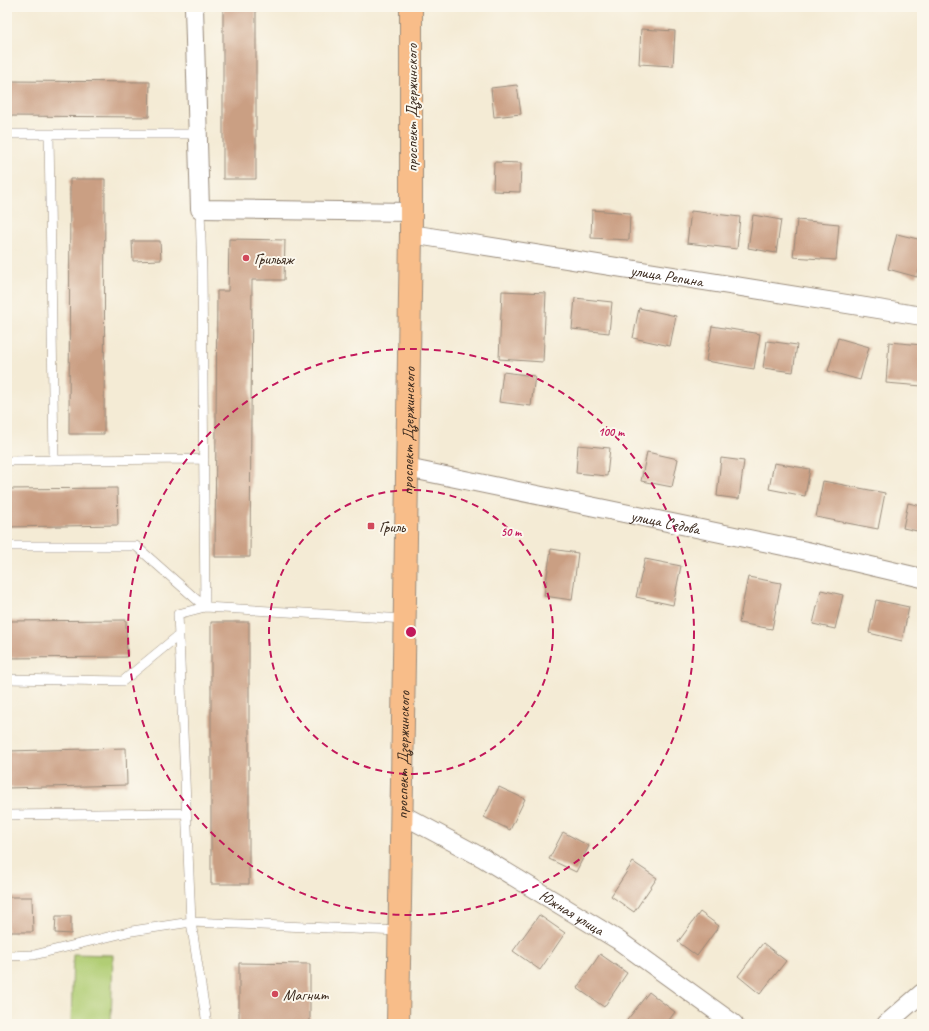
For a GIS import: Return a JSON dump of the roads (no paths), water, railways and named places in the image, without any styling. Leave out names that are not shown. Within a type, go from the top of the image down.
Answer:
[{"type":"main road","name":"проспект Дзержинского","points":[[398,1024],[411,234],[411,7]]},
{"type":"street","points":[[194,7],[200,209],[411,212]]},
{"type":"street","name":"улица Репина","points":[[411,234],[922,316]]},
{"type":"street","name":"улица Седова","points":[[407,468],[807,551],[922,578]]},
{"type":"street","name":"Южная улица","points":[[401,814],[483,858],[618,940],[734,1024]]},
{"type":"street","points":[[886,1024],[922,993]]},
{"type":"lane","points":[[7,134],[198,134]]},
{"type":"lane","points":[[49,134],[54,460]]},
{"type":"lane","points":[[200,209],[202,271],[205,607]]},
{"type":"lane","points":[[7,461],[204,459]]},
{"type":"lane","points":[[7,546],[136,546],[205,607]]},
{"type":"lane","points":[[207,1024],[191,922],[178,614],[205,607],[405,619]]},
{"type":"lane","points":[[7,679],[123,681],[179,636]]},
{"type":"lane","points":[[7,815],[186,813]]},
{"type":"lane","points":[[7,956],[34,955],[132,931],[191,922],[399,930]]},
{"type":"place","name":"Грильяж","points":[[246,258]]},
{"type":"place","name":"Гриль","points":[[371,526]]},
{"type":"place","name":"Магнит","points":[[275,994]]}]
